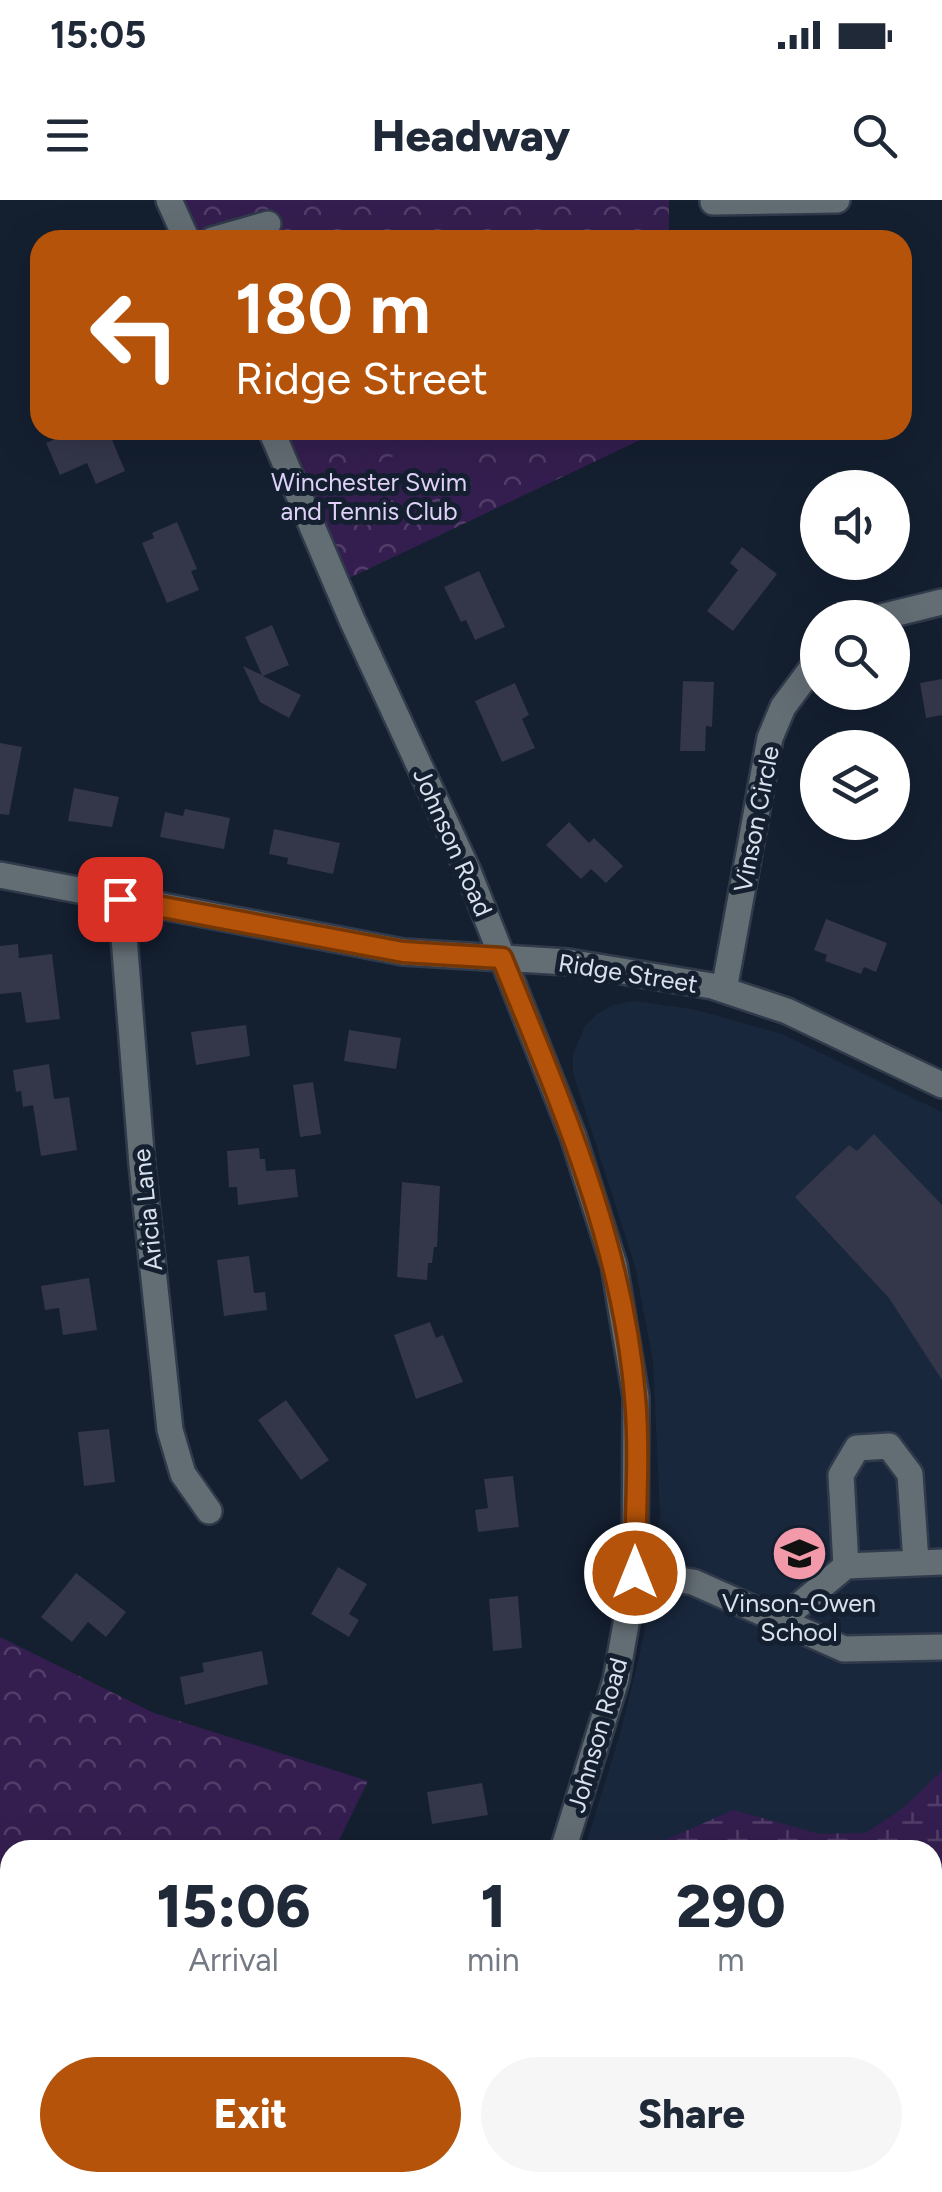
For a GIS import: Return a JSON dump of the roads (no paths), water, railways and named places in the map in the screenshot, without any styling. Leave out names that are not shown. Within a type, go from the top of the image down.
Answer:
[{"type":"street","points":[[169,200],[182,230]]},
{"type":"street","points":[[713,202],[837,200]]},
{"type":"street","points":[[247,230],[268,224]]},
{"type":"street","name":"Johnson Road","points":[[275,440],[352,620],[468,871],[573,1136],[614,1264],[636,1397],[635,1573],[616,1680],[566,1840]]},
{"type":"street","points":[[910,610],[942,602]]},
{"type":"street","name":"Vinson Circle","points":[[724,990],[770,738],[783,707],[800,684]]},
{"type":"street","name":"Ridge Street","points":[[0,875],[403,952],[568,962],[724,990],[787,1012],[942,1085]]},
{"type":"street","name":"Aricia Lane","points":[[120,899],[142,1165],[170,1430],[183,1474],[209,1511]]},
{"type":"street","points":[[779,1622],[846,1566],[929,1562],[910,1474],[888,1446],[858,1448],[841,1475],[846,1566]]},
{"type":"street","points":[[635,1573],[693,1582],[844,1649],[942,1647]]},
{"type":"place","name":"Vinson-Owen School","points":[[799,1554]]},
{"type":"park label","name":"Winchester Swim and Tennis Club","points":[[369,496]]}]
